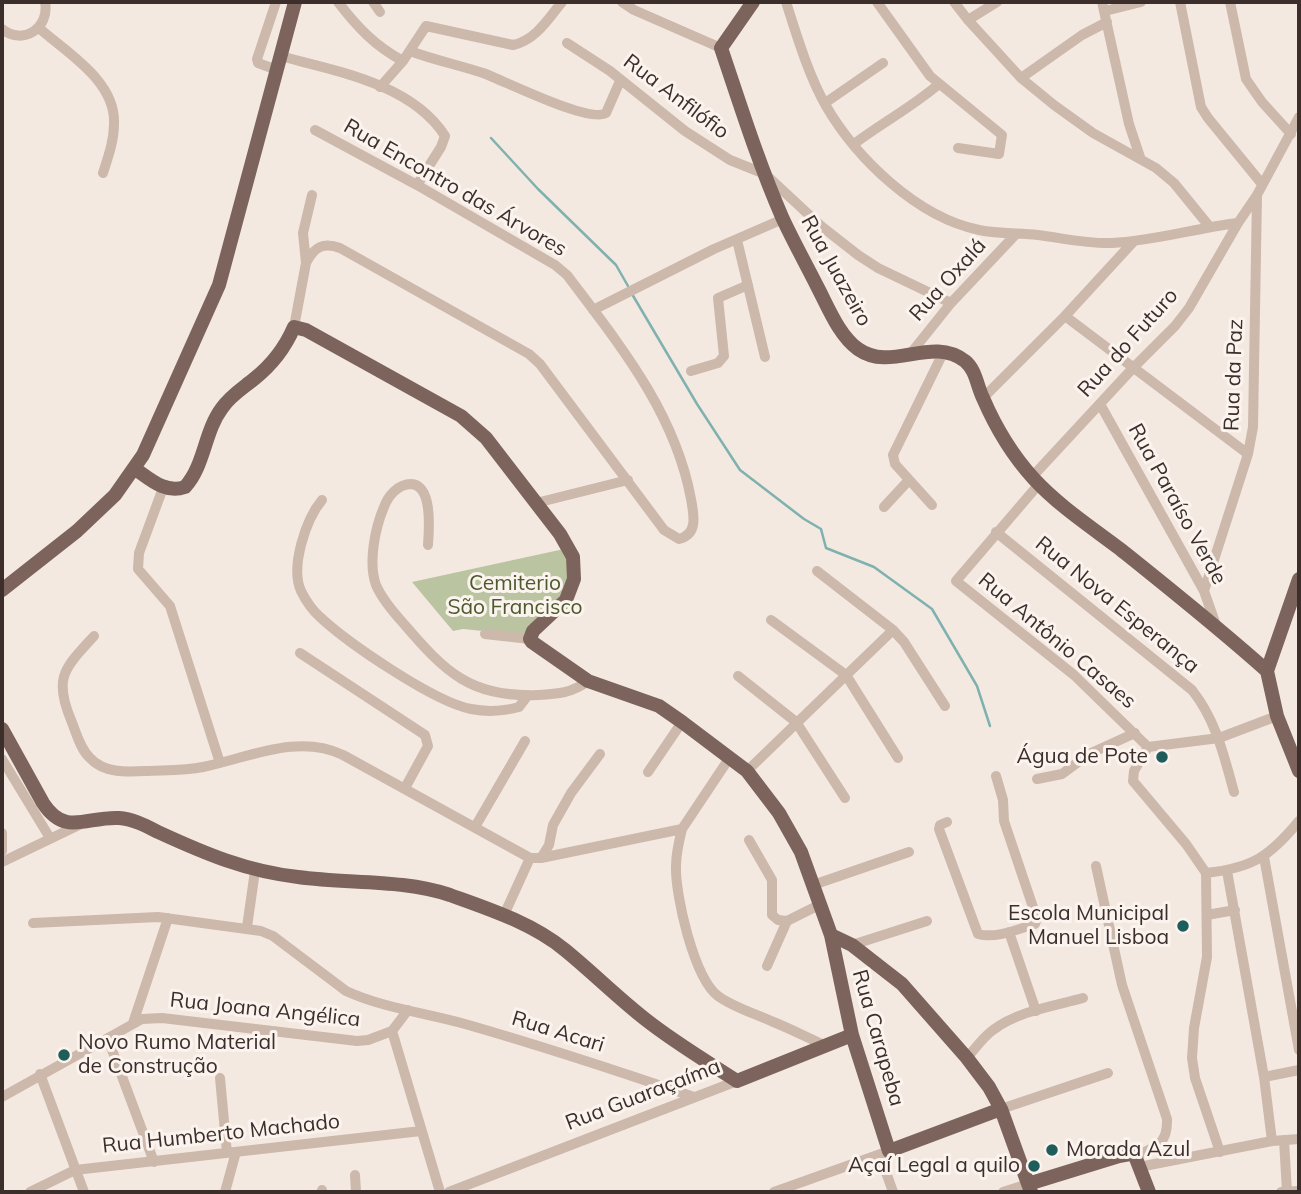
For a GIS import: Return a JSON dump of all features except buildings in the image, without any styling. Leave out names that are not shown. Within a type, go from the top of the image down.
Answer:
[{"type":"main road","points":[[2,590],[77,531],[140,472],[151,439],[219,285],[295,2]]},
{"type":"main road","points":[[720,48],[750,3]]},
{"type":"main road","name":"Rua Juazeiro","points":[[720,48],[783,219],[848,340],[861,351],[874,356],[896,357],[911,353],[944,351]]},
{"type":"main road","points":[[140,472],[163,488],[185,487],[198,467],[214,420],[223,406],[276,358],[294,327],[306,330],[461,416],[486,438],[560,534],[573,557],[575,579],[566,600],[533,631],[530,639]]},
{"type":"main road","points":[[944,351],[965,361],[971,368],[982,398],[1003,435],[1036,481],[1216,625],[1267,671]]},
{"type":"main road","points":[[1299,579],[1267,671],[1277,716],[1299,771]]},
{"type":"main road","name":"Rua Carapeba","points":[[530,639],[536,646],[583,677],[635,691],[682,722],[747,771],[779,813],[801,852],[831,935],[852,1035],[885,1153]]},
{"type":"main road","points":[[2,729],[47,810],[61,821],[80,824],[105,819],[133,820],[217,859],[255,871],[432,890],[503,915],[545,936],[565,950],[645,1019],[737,1081]]},
{"type":"main road","points":[[831,935],[852,945],[902,984],[967,1058],[989,1087],[1001,1109],[1029,1188],[1130,1154],[1137,1162],[1149,1192]]},
{"type":"main road","name":"Rua Guaraçaíma","points":[[737,1081],[852,1035]]},
{"type":"main road","points":[[885,1153],[1001,1109]]},
{"type":"street","points":[[2,29],[13,35],[23,36],[38,28],[46,13],[45,2]]},
{"type":"street","points":[[276,2],[257,59],[261,65],[279,63],[353,76],[408,101],[445,136],[417,186]]},
{"type":"street","points":[[338,2],[366,36],[403,61]]},
{"type":"street","points":[[373,2],[380,12]]},
{"type":"street","points":[[380,87],[403,61],[419,33],[429,25],[513,45],[519,44],[538,32],[562,2]]},
{"type":"street","points":[[622,2],[638,6],[720,48]]},
{"type":"street","points":[[786,2],[802,50],[825,103],[854,144],[879,172],[929,209],[972,228],[1108,243],[1238,223]]},
{"type":"street","points":[[877,2],[939,84],[1002,135],[999,154],[958,148]]},
{"type":"street","points":[[954,2],[1021,78],[1093,133],[1140,157],[1174,183],[1209,226]]},
{"type":"street","points":[[968,20],[997,2]]},
{"type":"street","points":[[1021,78],[1082,35],[1105,12],[1141,2]]},
{"type":"street","points":[[1180,2],[1201,107],[1262,184]]},
{"type":"street","points":[[1230,2],[1251,88],[1291,134]]},
{"type":"street","points":[[1105,12],[1126,113],[1140,157]]},
{"type":"street","points":[[38,28],[86,69],[108,94],[114,125],[103,173]]},
{"type":"street","name":"Rua Anfilófio","points":[[567,43],[610,71],[727,163],[765,174]]},
{"type":"street","points":[[410,51],[483,73],[552,103],[598,116],[606,113],[620,81]]},
{"type":"street","points":[[825,103],[883,63]]},
{"type":"street","points":[[854,144],[920,100],[939,84]]},
{"type":"street","points":[[1257,195],[1299,117]]},
{"type":"street","name":"Rua Encontro das Árvores","points":[[306,263],[313,250],[319,246],[326,244],[341,248],[529,354],[540,364],[664,530],[679,539],[690,535],[694,515],[688,483],[661,409],[644,381],[561,269],[315,130]]},
{"type":"street","points":[[765,174],[821,226],[858,255],[878,268],[951,303]]},
{"type":"street","points":[[294,327],[306,263],[303,233],[312,195]]},
{"type":"street","name":"Rua do Futuro","points":[[956,581],[1100,404],[1175,326],[1257,195]]},
{"type":"street","name":"Rua da Paz","points":[[1204,591],[1248,454],[1253,427],[1257,195]]},
{"type":"street","points":[[593,310],[644,283],[783,219]]},
{"type":"street","name":"Rua Oxalá","points":[[911,353],[951,303],[1016,234]]},
{"type":"street","points":[[737,240],[765,357]]},
{"type":"street","points":[[982,398],[1065,316],[1134,241]]},
{"type":"street","points":[[691,371],[718,363],[724,356],[718,298],[748,285]]},
{"type":"street","points":[[1065,316],[1248,454]]},
{"type":"street","points":[[932,505],[895,464],[895,451],[944,351]]},
{"type":"street","name":"Rua Paraíso Verde","points":[[1100,404],[1204,591],[1216,625]]},
{"type":"street","points":[[536,503],[628,480]]},
{"type":"street","points":[[884,508],[909,480]]},
{"type":"street","points":[[428,545],[430,526],[425,496],[417,485],[404,485],[386,502],[378,526],[374,572],[380,592],[429,653],[454,675],[481,688],[528,695],[559,694],[583,677]]},
{"type":"street","points":[[163,488],[139,553],[138,569],[170,606],[220,763]]},
{"type":"street","points":[[322,500],[310,517],[297,572],[301,590],[318,615],[356,645],[414,683],[455,704],[486,711],[515,708],[528,695]]},
{"type":"street","name":"Rua Nova Esperança","points":[[996,532],[1192,690],[1219,738],[1234,792]]},
{"type":"street","points":[[817,571],[893,630],[904,642],[945,706]]},
{"type":"street","name":"Rua Antônio Casaes","points":[[956,581],[1074,675],[1148,747]]},
{"type":"street","points":[[771,620],[846,675],[898,758]]},
{"type":"street","points":[[747,771],[893,630]]},
{"type":"street","points":[[485,635],[530,639]]},
{"type":"street","points":[[94,636],[67,668],[62,689],[64,702],[88,756],[107,769],[121,772],[192,769],[286,747],[315,746],[330,749],[536,858],[682,829]]},
{"type":"street","points":[[300,653],[425,735],[428,746],[405,788]]},
{"type":"street","points":[[738,676],[796,722],[845,798]]},
{"type":"street","points":[[1220,1152],[1195,1078],[1192,1058],[1194,1028],[1206,969],[1206,873],[1186,844],[1133,780],[1134,771],[1148,747],[1219,738],[1277,716]]},
{"type":"street","points":[[648,772],[682,722]]},
{"type":"street","points":[[1037,779],[1062,774],[1089,754],[1135,733]]},
{"type":"street","points":[[475,827],[525,741]]},
{"type":"street","points":[[503,915],[536,858],[552,838],[553,825],[571,793],[600,754]]},
{"type":"street","points":[[730,757],[682,829],[676,865],[678,893],[688,934],[702,976],[709,988],[719,997],[824,1045]]},
{"type":"street","points":[[2,759],[50,838]]},
{"type":"street","points":[[947,822],[939,827],[976,931],[985,936],[1035,924],[1037,919],[1004,821],[1003,800],[996,776]]},
{"type":"street","points":[[1206,873],[1227,871],[1264,857],[1299,821]]},
{"type":"street","points":[[2,862],[80,824]]},
{"type":"street","points":[[2,833],[2,851]]},
{"type":"street","points":[[749,840],[772,880],[772,915],[787,922]]},
{"type":"street","points":[[813,885],[909,852]]},
{"type":"street","points":[[1264,857],[1299,1050]]},
{"type":"street","points":[[1096,866],[1122,985],[1167,1119],[1167,1133],[1160,1144],[1137,1162]]},
{"type":"street","points":[[247,927],[255,871]]},
{"type":"street","points":[[1227,871],[1287,1192]]},
{"type":"street","points":[[767,966],[787,922],[819,905]]},
{"type":"street","points":[[1207,915],[1235,910]]},
{"type":"street","name":"Rua Acari","points":[[33,923],[152,917],[247,927],[273,936],[346,991],[374,1002],[565,1053],[694,1097]]},
{"type":"street","points":[[2,1097],[133,1023],[168,918]]},
{"type":"street","points":[[852,945],[927,921]]},
{"type":"street","points":[[1009,932],[1036,1011]]},
{"type":"street","points":[[967,1058],[991,1031],[1003,1023],[1083,998]]},
{"type":"street","points":[[408,1010],[392,1031],[440,1192]]},
{"type":"street","name":"Rua Joana Angélica","points":[[133,1023],[142,1019],[162,1018],[358,1041],[392,1031]]},
{"type":"street","points":[[108,1039],[154,1162]]},
{"type":"street","points":[[1265,1077],[1299,1070]]},
{"type":"street","points":[[1001,1109],[1108,1073]]},
{"type":"street","points":[[40,1074],[84,1192]]},
{"type":"street","points":[[220,1078],[232,1153],[225,1192]]},
{"type":"street","name":"Rua Guaraçaíma","points":[[449,1192],[472,1188],[737,1081]]},
{"type":"street","name":"Rua Humberto Machado","points":[[30,1192],[75,1170],[421,1131]]},
{"type":"street","points":[[1137,1162],[1299,1139]]},
{"type":"street","points":[[774,1192],[885,1153]]},
{"type":"street","name":"Rua Carapeba","points":[[885,1153],[893,1192]]},
{"type":"street","points":[[355,1175],[356,1192]]},
{"type":"street","points":[[1003,1192],[1029,1188]]},
{"type":"street","points":[[1281,1192],[1299,1191]]},
{"type":"green space","name":"Cemiterio São Francisco","points":[[564,549],[572,573],[568,589],[523,635],[463,629],[453,631],[412,582]]},
{"type":"waterway","points":[[491,138],[538,189],[616,265],[628,286]]},
{"type":"waterway","points":[[632,294],[697,404],[740,470],[821,529],[826,548],[874,567],[932,609],[977,686],[990,726]]},
{"type":"place","name":"Água de Pote","points":[[1162,757]]},
{"type":"place","name":"Escola Municipal Manuel Lisboa","points":[[1183,926]]},
{"type":"place","name":"Novo Rumo Material de Construção","points":[[64,1055]]},
{"type":"place","name":"Morada Azul","points":[[1052,1150]]},
{"type":"place","name":"Açaí Legal a quilo","points":[[1034,1166]]}]
